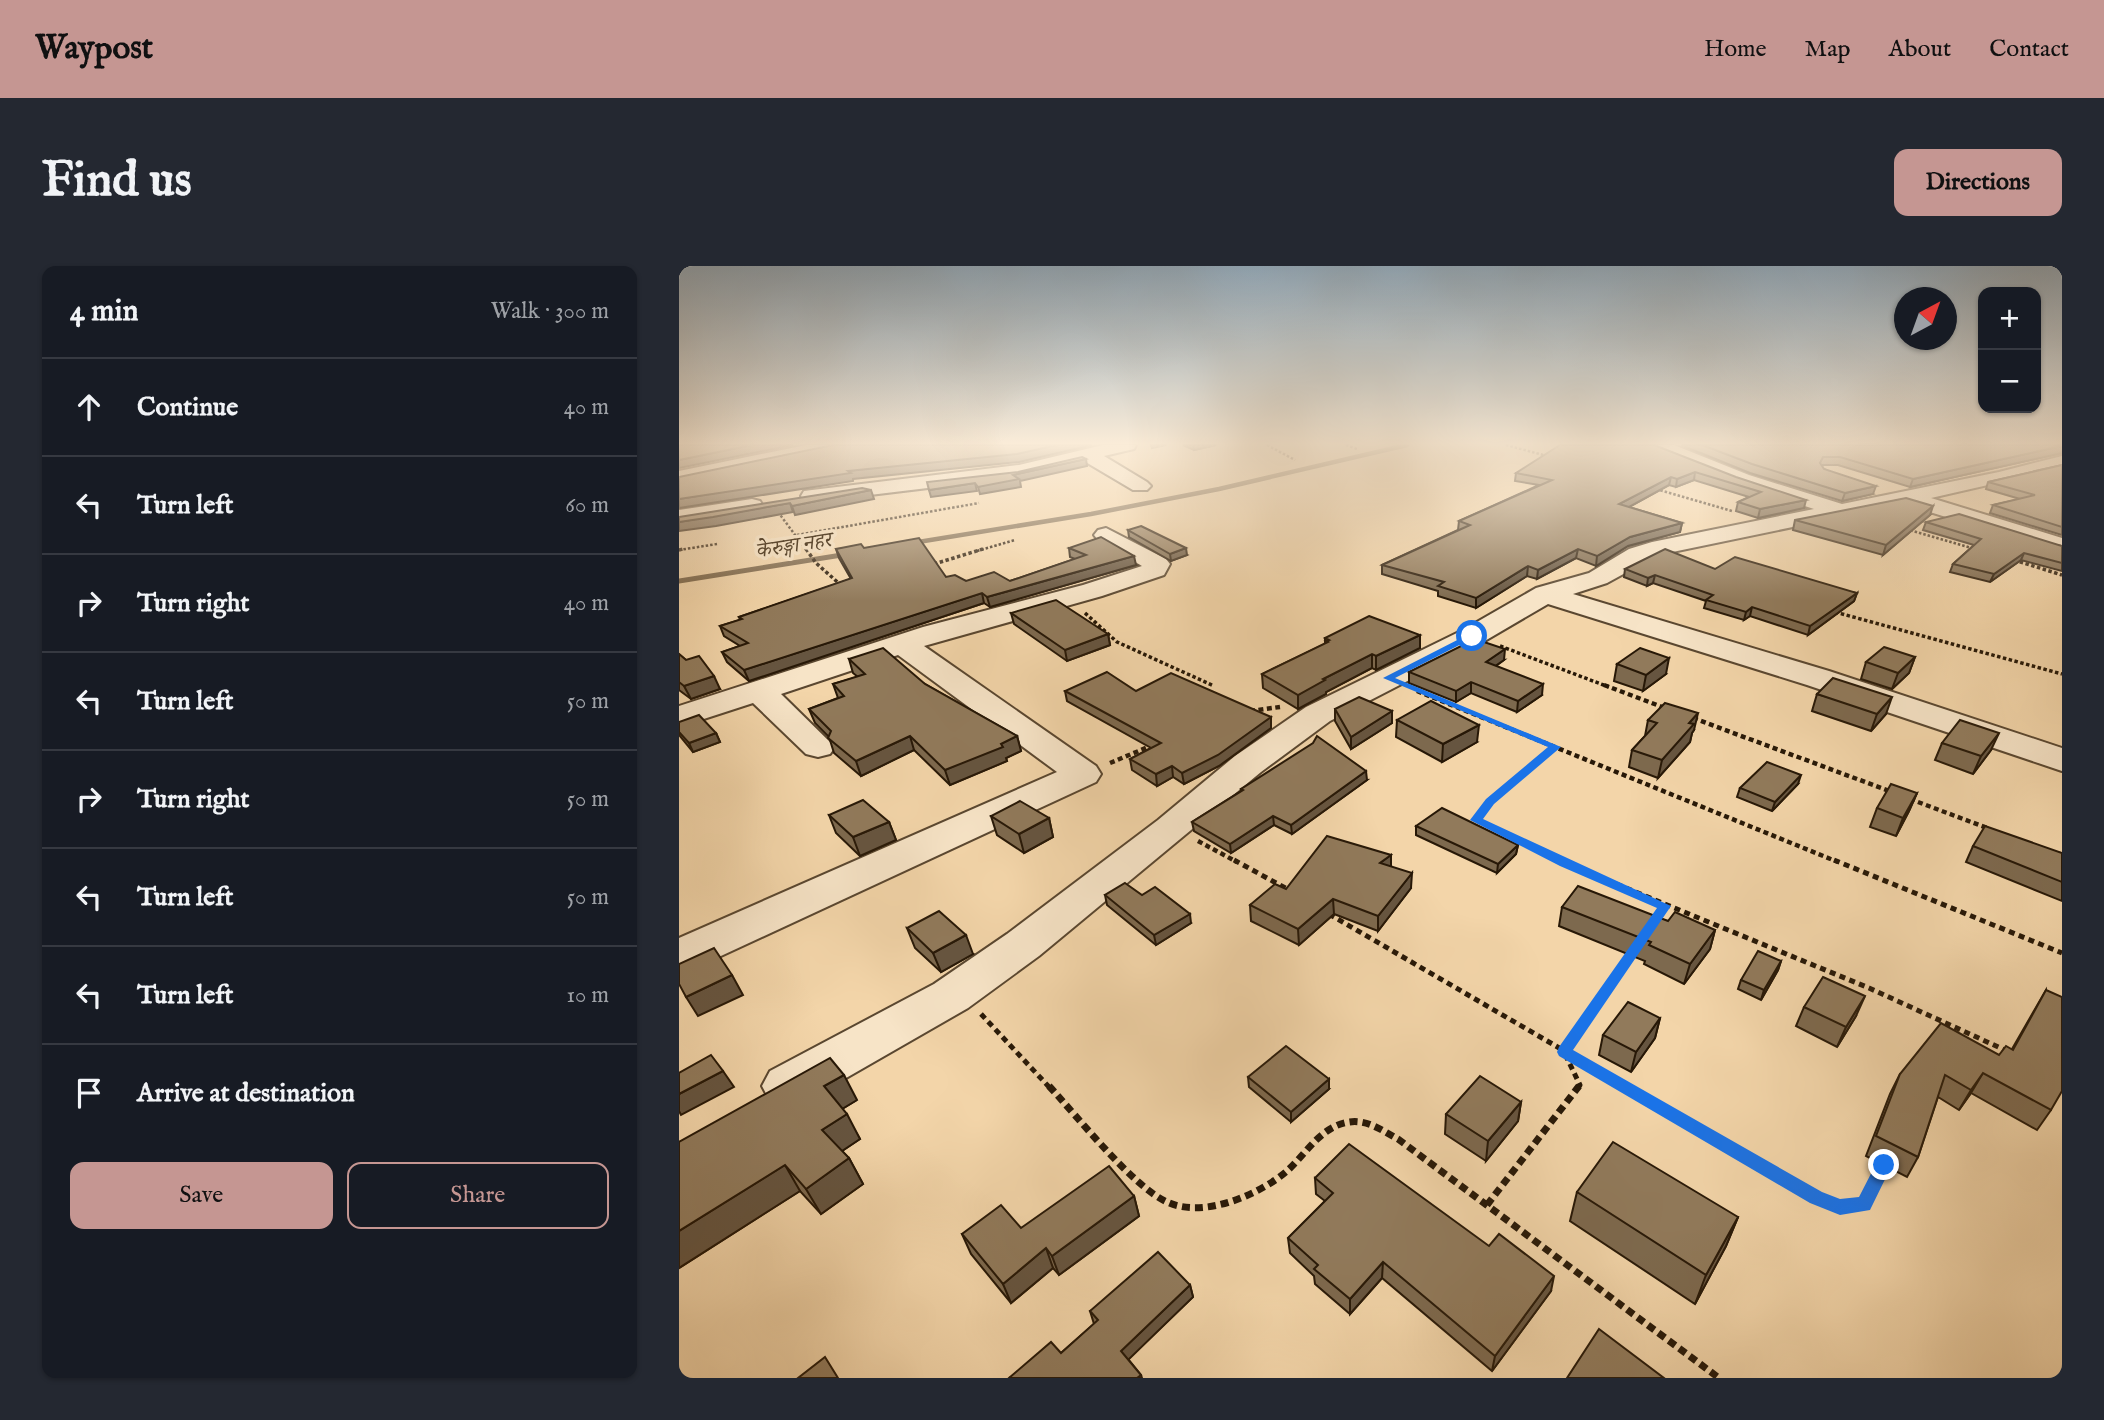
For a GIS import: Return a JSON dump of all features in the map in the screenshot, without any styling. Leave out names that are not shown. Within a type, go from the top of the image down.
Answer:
[{"type":"street","points":[[790,500],[810,497]]},
{"type":"street","points":[[1797,497],[1838,510]]},
{"type":"street","points":[[1867,497],[2062,546]]},
{"type":"street","points":[[762,1101],[951,996],[1023,945],[1173,828],[1248,764],[1318,714],[1472,636],[1545,594],[1598,578],[1637,554],[1652,550],[1911,497]]},
{"type":"street","points":[[1985,497],[2001,502]]},
{"type":"street","points":[[679,517],[767,504]]},
{"type":"street","points":[[679,717],[961,624],[1068,598],[1155,570],[1157,564],[1106,535]]},
{"type":"street","points":[[1545,594],[1806,674],[2062,760]]},
{"type":"street","points":[[679,957],[1083,774],[902,644]]},
{"type":"street","points":[[759,691],[818,747]]},
{"type":"path","points":[[1684,497],[1776,523]]},
{"type":"path","points":[[797,535],[979,503]]},
{"type":"path","points":[[1888,503],[1977,550]]},
{"type":"path","points":[[767,504],[781,513],[816,563],[841,586],[849,588]]},
{"type":"path","points":[[931,565],[1015,540]]},
{"type":"path","points":[[679,550],[716,544]]},
{"type":"path","points":[[2004,557],[2062,575]]},
{"type":"path","points":[[1068,598],[1118,642],[1214,686]]},
{"type":"path","points":[[1826,609],[2062,674]]},
{"type":"path","points":[[1472,636],[1669,709]]},
{"type":"path","points":[[1387,678],[2062,953]]},
{"type":"path","points":[[1246,712],[1293,706],[1318,714]]},
{"type":"path","points":[[1682,714],[1997,831]]},
{"type":"path","points":[[1083,774],[1162,741]]},
{"type":"path","points":[[1555,747],[1490,802],[1476,820],[1564,863],[1869,988],[2014,1055]]},
{"type":"path","points":[[1173,828],[1297,895]]},
{"type":"path","points":[[1650,928],[1664,906]]},
{"type":"path","points":[[1321,909],[1816,1197],[1840,1207],[1864,1205],[1884,1165]]},
{"type":"path","points":[[1564,1052],[1643,939]]},
{"type":"path","points":[[951,996],[981,1013],[1140,1184],[1172,1205],[1206,1207],[1244,1196],[1280,1178],[1322,1134],[1345,1124],[1364,1122],[1398,1139],[1719,1378]]},
{"type":"path","points":[[1487,1205],[1580,1085],[1564,1052]]},
{"type":"building","points":[[806,497],[837,497],[679,522],[679,517]]},
{"type":"building","points":[[1514,497],[1633,497],[1619,504],[1682,523],[1630,537],[1597,556],[1578,549],[1538,570],[1528,566],[1476,598],[1438,586],[1444,582],[1382,565],[1470,525],[1459,521]]},
{"type":"building","points":[[1750,497],[1797,497],[1806,500],[1760,509],[1738,502]]},
{"type":"building","points":[[2027,497],[2062,497],[2062,527],[1993,505]]},
{"type":"building","points":[[1906,498],[1933,506],[1886,545],[1795,520]]},
{"type":"building","points":[[1959,514],[2062,546],[2062,563],[2024,553],[1994,574],[1953,564],[1981,539],[1926,522]]},
{"type":"building","points":[[1141,526],[1186,548],[1170,554],[1128,530]]},
{"type":"building","points":[[1101,537],[1134,556],[987,597],[982,593],[744,670],[722,652],[748,643],[720,626],[852,578],[836,549],[861,544],[864,548],[919,538],[946,577],[955,575],[966,581],[994,572],[1010,581],[1086,555],[1069,548]]},
{"type":"building","points":[[1665,549],[1715,569],[1735,557],[1857,593],[1810,626],[1752,607],[1746,612],[1706,600],[1713,595],[1655,575],[1648,578],[1625,569]]},
{"type":"building","points":[[1056,600],[1108,634],[1065,650],[1011,613]]},
{"type":"building","points":[[1369,616],[1420,635],[1376,656],[1372,654],[1298,695],[1262,674],[1328,642],[1325,638]]},
{"type":"building","points":[[1475,639],[1505,649],[1486,662],[1543,684],[1518,701],[1471,682],[1456,691],[1409,672]]},
{"type":"building","points":[[1884,647],[1915,657],[1898,673],[1866,662]]},
{"type":"building","points":[[883,648],[925,684],[1017,736],[1001,744],[1003,747],[945,770],[910,736],[856,761],[828,738],[831,731],[809,709],[844,696],[833,684],[865,674],[849,659]]},
{"type":"building","points":[[1640,648],[1669,658],[1646,675],[1617,664]]},
{"type":"building","points":[[679,654],[686,660],[699,656],[714,676],[684,686],[679,682]]},
{"type":"building","points":[[1107,672],[1136,691],[1171,673],[1271,717],[1218,755],[1182,773],[1172,766],[1156,774],[1130,759],[1161,743],[1065,691]]},
{"type":"building","points":[[1833,678],[1892,697],[1877,714],[1817,694]]},
{"type":"building","points":[[1359,697],[1392,711],[1351,737],[1335,709]]},
{"type":"building","points":[[1431,701],[1479,725],[1443,744],[1397,720]]},
{"type":"building","points":[[1665,703],[1698,713],[1689,723],[1694,724],[1662,760],[1632,750],[1657,723],[1648,720]]},
{"type":"building","points":[[699,715],[716,733],[689,743],[679,732],[679,722]]},
{"type":"building","points":[[1960,720],[1999,733],[1981,756],[1942,743]]},
{"type":"building","points":[[1317,736],[1366,771],[1291,825],[1273,816],[1230,844],[1192,822],[1313,743]]},
{"type":"building","points":[[1767,762],[1801,775],[1775,802],[1740,788]]},
{"type":"building","points":[[1891,784],[1917,793],[1903,818],[1877,808]]},
{"type":"building","points":[[863,800],[889,822],[853,837],[829,815]]},
{"type":"building","points":[[1020,801],[1049,818],[1019,834],[991,816]]},
{"type":"building","points":[[1442,808],[1518,845],[1498,864],[1416,826]]},
{"type":"building","points":[[1985,826],[2062,853],[2062,882],[1973,846]]},
{"type":"building","points":[[1327,836],[1391,855],[1380,863],[1412,873],[1378,916],[1333,899],[1298,929],[1250,905],[1275,884],[1286,889]]},
{"type":"building","points":[[1125,883],[1142,895],[1155,887],[1190,914],[1154,935],[1105,895]]},
{"type":"building","points":[[1578,886],[1668,921],[1675,912],[1715,930],[1690,964],[1649,945],[1651,942],[1562,907]]},
{"type":"building","points":[[939,911],[966,935],[933,953],[907,928]]},
{"type":"building","points":[[714,948],[732,975],[686,997],[679,984],[679,964]]},
{"type":"building","points":[[1758,951],[1781,961],[1764,990],[1741,980]]},
{"type":"building","points":[[1823,977],[1865,996],[1846,1027],[1804,1007]]},
{"type":"building","points":[[2046,990],[2062,997],[2062,1091],[2051,1110],[1983,1073],[1971,1090],[1945,1075],[1918,1157],[1876,1136],[1900,1074],[1941,1023],[1999,1055],[2006,1046],[2013,1050]]},
{"type":"building","points":[[1628,1002],[1660,1018],[1636,1052],[1603,1035]]},
{"type":"building","points":[[1286,1046],[1329,1079],[1291,1112],[1248,1077]]},
{"type":"building","points":[[711,1055],[723,1071],[679,1094],[679,1073]]},
{"type":"building","points":[[830,1058],[844,1075],[824,1086],[847,1114],[822,1130],[849,1158],[806,1189],[785,1165],[679,1231],[679,1142]]},
{"type":"building","points":[[1480,1076],[1521,1102],[1488,1141],[1446,1114]]},
{"type":"building","points":[[1613,1142],[1738,1217],[1706,1275],[1577,1192]]},
{"type":"building","points":[[1349,1144],[1489,1246],[1499,1234],[1554,1276],[1495,1356],[1383,1262],[1350,1299],[1314,1269],[1318,1265],[1288,1238],[1333,1193],[1315,1178]]},
{"type":"building","points":[[1109,1166],[1134,1196],[1052,1256],[1046,1248],[1003,1284],[962,1234],[1001,1205],[1021,1228]]},
{"type":"building","points":[[1158,1252],[1190,1285],[1121,1351],[1141,1375],[1137,1378],[1009,1378],[1051,1342],[1061,1353],[1098,1320],[1090,1311]]},
{"type":"building","points":[[1599,1329],[1664,1378],[1567,1378]]},
{"type":"building","points":[[825,1357],[838,1378],[798,1378]]},
{"type":"waterway","name":"केेरुङ्गा नहर","points":[[912,543],[1179,497]]},
{"type":"waterway","name":"केेरुङ्गा नहर","points":[[679,581],[848,554]]},
{"type":"route","points":[[1472,636],[1387,678],[1555,747],[1490,802],[1476,820],[1564,863],[1664,906],[1629,961],[1564,1052],[1816,1197],[1840,1207],[1864,1205],[1884,1165]]}]
